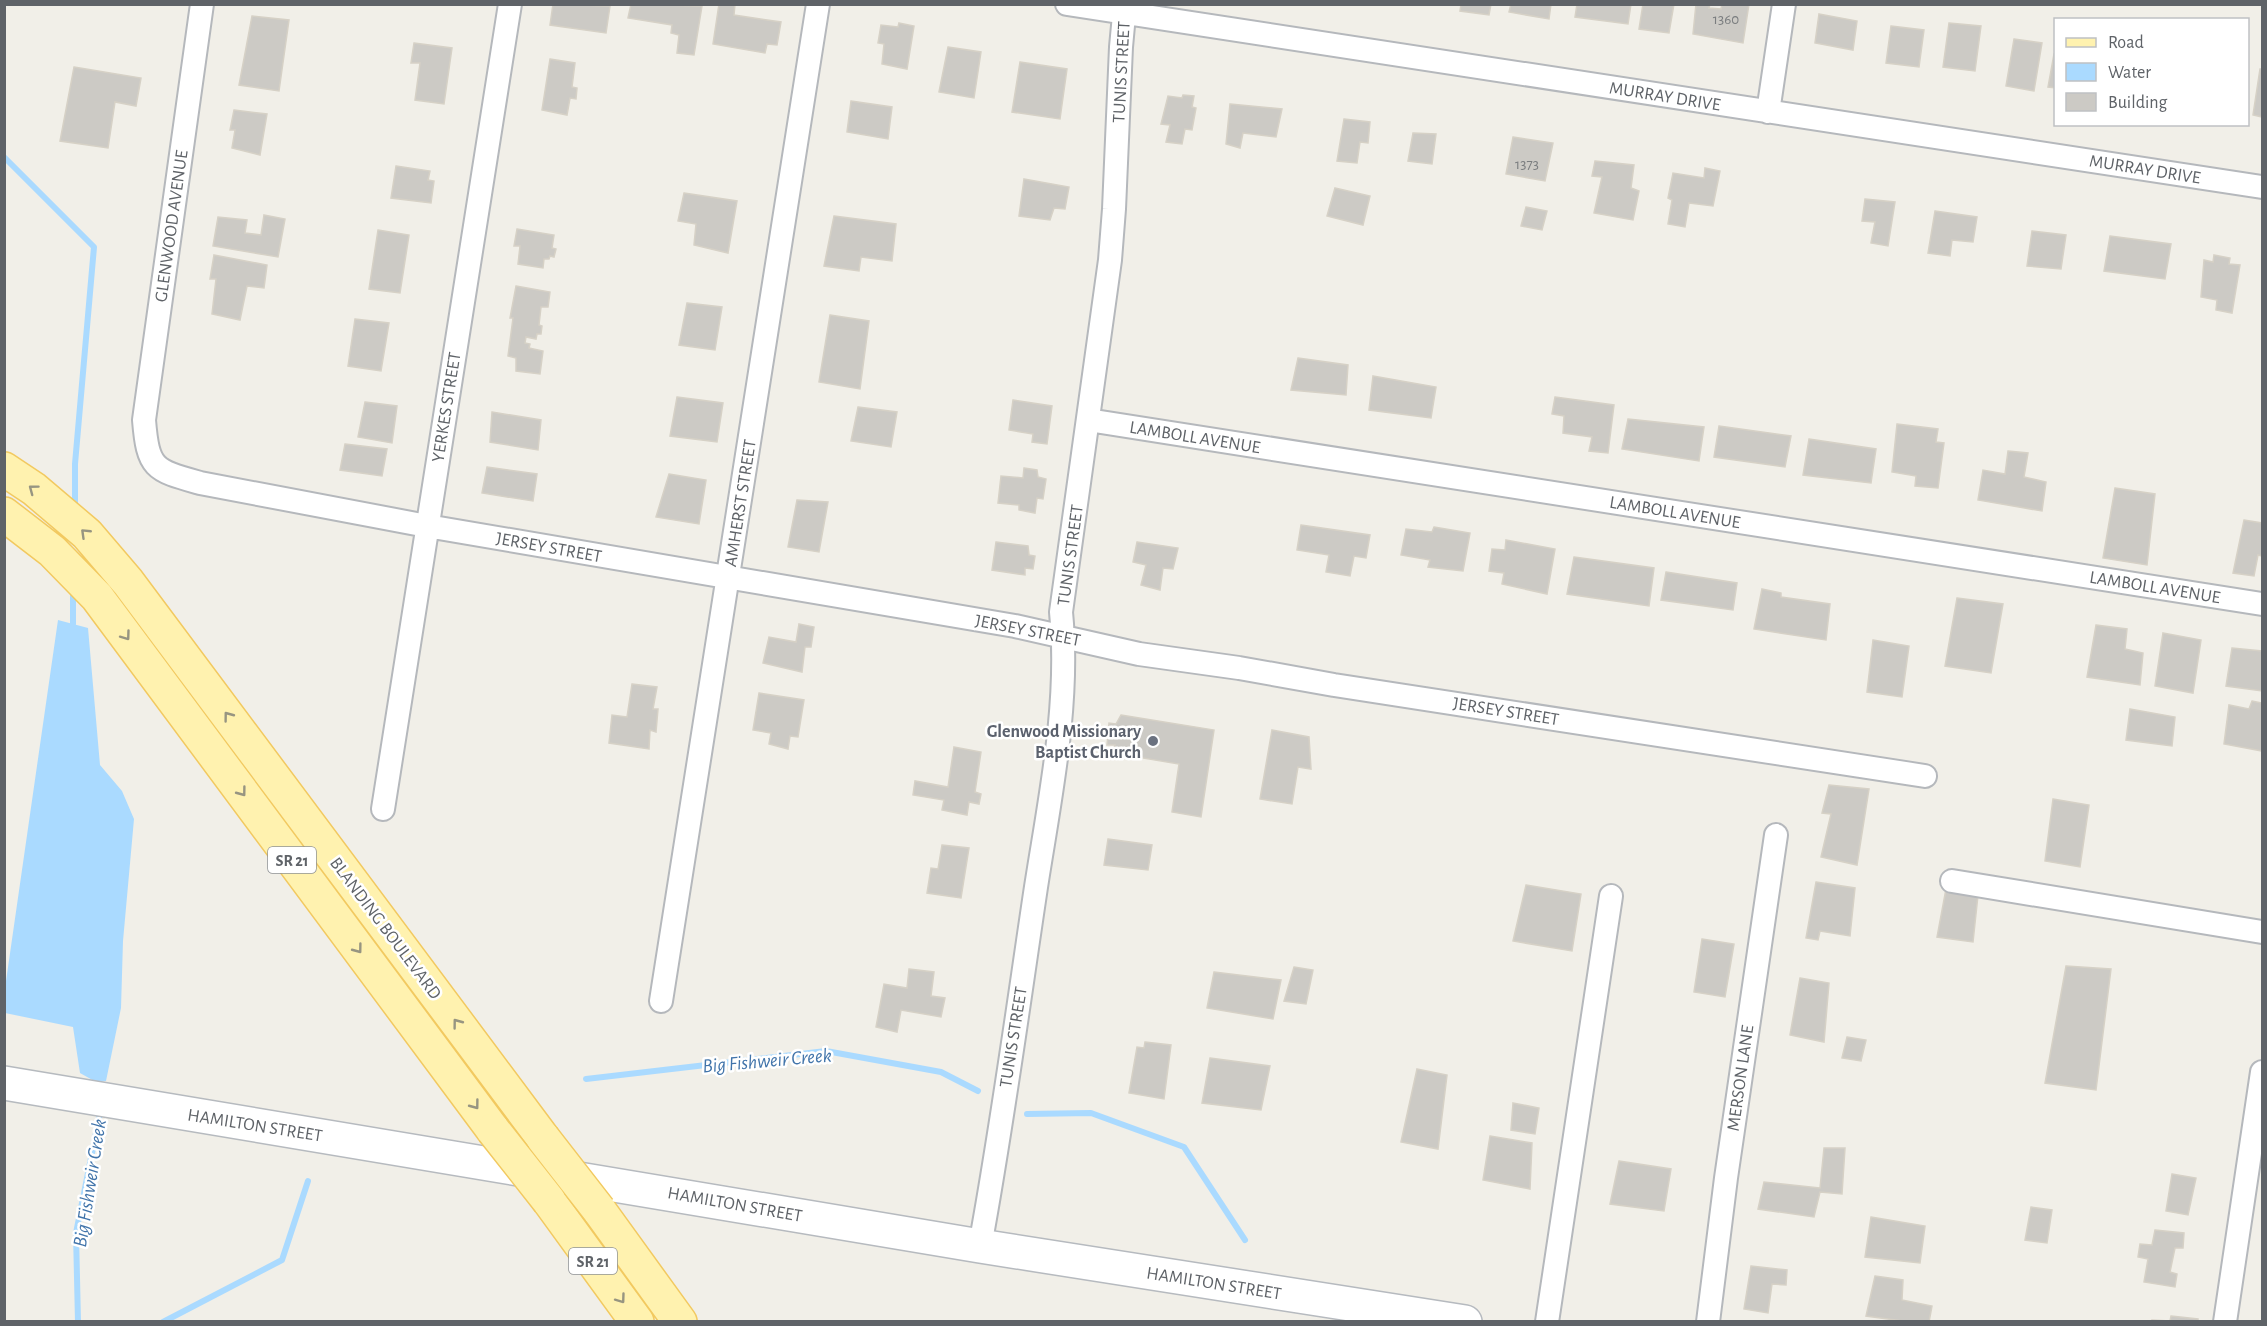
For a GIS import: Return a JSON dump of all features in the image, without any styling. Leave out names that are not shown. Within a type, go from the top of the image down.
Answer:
[{"type":"main road","name":"BLANDING BOULEVARD","points":[[4,469],[34,489],[87,534],[134,591],[599,1210],[680,1322]]},
{"type":"main road","name":"BLANDING BOULEVARD","points":[[4,514],[52,551],[90,590],[549,1201],[637,1322]]},
{"type":"street","name":"GLENWOOD AVENUE","points":[[146,447],[144,420],[202,4]]},
{"type":"street","name":"YERKES STREET","points":[[383,809],[510,4]]},
{"type":"street","name":"AMHERST STREET","points":[[661,1001],[818,4]]},
{"type":"street","name":"MURRAY DRIVE","points":[[1066,4],[1124,9],[1768,112],[2262,187]]},
{"type":"street","points":[[1768,112],[1784,4]]},
{"type":"street","name":"TUNIS STREET","points":[[980,1246],[1054,769],[1063,686],[1064,636],[1061,612],[1113,219],[1124,9]]},
{"type":"street","name":"LAMBOLL AVENUE","points":[[1088,420],[2262,604]]},
{"type":"street","name":"JERSEY STREET","points":[[146,447],[156,466],[182,478],[428,526],[1064,636],[1139,654],[1925,776]]},
{"type":"street","name":"MERSON LANE","points":[[1708,1322],[1725,1178],[1776,835]]},
{"type":"street","points":[[1952,881],[2262,932]]},
{"type":"street","points":[[1547,1322],[1611,896]]},
{"type":"street","points":[[2225,1322],[2262,1072]]},
{"type":"street","name":"HAMILTON STREET","points":[[4,1083],[980,1246],[1465,1322]]},
{"type":"water","points":[[58,620],[88,628],[100,765],[122,791],[134,819],[123,941],[121,1008],[106,1081],[96,1082],[80,1073],[73,1027],[5,1013],[5,988]]},
{"type":"building","points":[[553,4],[610,6],[606,33],[550,25]]},
{"type":"building","points":[[631,4],[702,6],[694,55],[677,53],[679,35],[671,33],[672,25],[628,18]]},
{"type":"building","points":[[719,4],[735,4],[734,15],[781,22],[777,45],[767,44],[765,53],[713,44]]},
{"type":"building","points":[[1461,4],[1491,4],[1489,15],[1460,11]]},
{"type":"building","points":[[1511,4],[1551,4],[1549,19],[1509,12]]},
{"type":"building","points":[[1577,4],[1631,4],[1628,24],[1575,17]]},
{"type":"building","points":[[1643,4],[1674,4],[1669,33],[1639,29]]},
{"type":"building","points":[[1696,4],[1710,4],[1709,8],[1721,9],[1722,4],[1749,4],[1743,43],[1693,34]]},
{"type":"building","points":[[1819,14],[1857,21],[1853,50],[1815,43]]},
{"type":"building","points":[[252,16],[289,20],[279,91],[239,85]]},
{"type":"building","points":[[899,23],[914,26],[907,69],[882,64],[884,44],[878,43],[881,25],[898,27]]},
{"type":"building","points":[[1949,23],[1981,26],[1975,71],[1943,67]]},
{"type":"building","points":[[1891,26],[1924,30],[1919,67],[1886,63]]},
{"type":"building","points":[[2014,39],[2042,43],[2034,91],[2006,86]]},
{"type":"building","points":[[414,43],[452,48],[444,104],[415,100],[420,63],[411,63]]},
{"type":"building","points":[[948,47],[981,52],[974,98],[939,92]]},
{"type":"building","points":[[2054,54],[2054,88],[2048,87]]},
{"type":"building","points":[[550,59],[575,63],[572,87],[577,88],[576,99],[570,98],[567,115],[542,110]]},
{"type":"building","points":[[1020,62],[1067,69],[1060,119],[1012,112]]},
{"type":"building","points":[[74,67],[141,78],[136,106],[115,102],[108,148],[60,141]]},
{"type":"building","points":[[2260,69],[2262,69],[2262,117],[2253,115]]},
{"type":"building","points":[[1183,95],[1194,96],[1192,107],[1196,108],[1192,130],[1185,129],[1182,144],[1166,142],[1170,125],[1161,124],[1168,96],[1182,98]]},
{"type":"building","points":[[851,101],[892,107],[888,139],[847,132]]},
{"type":"building","points":[[1230,104],[1282,109],[1276,137],[1243,133],[1240,148],[1226,144]]},
{"type":"building","points":[[234,110],[267,114],[260,155],[232,148],[235,130],[230,130]]},
{"type":"building","points":[[1344,119],[1370,122],[1368,143],[1360,142],[1357,163],[1337,161]]},
{"type":"building","points":[[1413,133],[1436,134],[1432,164],[1408,161]]},
{"type":"building","points":[[1513,137],[1553,143],[1545,181],[1506,174]]},
{"type":"building","points":[[1595,161],[1634,165],[1631,188],[1639,191],[1633,220],[1594,213],[1602,177],[1592,176]]},
{"type":"building","points":[[396,166],[430,171],[428,180],[434,181],[431,203],[391,198]]},
{"type":"building","points":[[1705,168],[1720,171],[1713,206],[1689,203],[1685,227],[1668,224],[1672,200],[1668,198],[1673,173],[1704,178]]},
{"type":"building","points":[[1024,179],[1069,187],[1065,209],[1054,208],[1050,220],[1019,216]]},
{"type":"building","points":[[1335,188],[1370,196],[1363,225],[1327,216]]},
{"type":"building","points":[[684,193],[737,201],[728,253],[694,245],[696,224],[678,221]]},
{"type":"building","points":[[1865,199],[1895,202],[1888,246],[1871,243],[1875,222],[1862,221]]},
{"type":"building","points":[[1526,207],[1547,211],[1542,230],[1521,226]]},
{"type":"building","points":[[1935,211],[1977,217],[1973,242],[1952,240],[1950,256],[1928,253]]},
{"type":"building","points":[[264,215],[285,219],[278,257],[213,246],[218,217],[247,220],[245,233],[261,235]]},
{"type":"building","points":[[834,216],[896,224],[892,261],[861,257],[859,271],[824,266]]},
{"type":"building","points":[[517,229],[554,235],[552,248],[556,249],[554,257],[544,259],[543,268],[518,264],[520,246],[514,246]]},
{"type":"building","points":[[378,230],[409,235],[400,293],[369,289]]},
{"type":"building","points":[[2032,231],[2066,235],[2061,269],[2027,266]]},
{"type":"building","points":[[2110,236],[2171,244],[2165,279],[2104,271]]},
{"type":"building","points":[[214,255],[267,265],[264,288],[247,286],[240,320],[212,314],[216,279],[210,279]]},
{"type":"building","points":[[2214,255],[2230,258],[2229,264],[2240,265],[2232,313],[2216,310],[2217,300],[2201,297],[2204,260],[2213,262]]},
{"type":"building","points":[[516,286],[550,292],[548,307],[541,307],[539,325],[542,326],[541,334],[537,334],[536,339],[526,337],[525,343],[530,344],[529,348],[543,351],[540,374],[516,371],[516,358],[508,356],[513,318],[510,318]]},
{"type":"building","points":[[687,303],[722,307],[715,350],[679,345]]},
{"type":"building","points":[[830,315],[869,321],[860,389],[819,382]]},
{"type":"building","points":[[355,319],[389,323],[381,371],[348,366]]},
{"type":"building","points":[[1298,358],[1348,365],[1346,395],[1291,390]]},
{"type":"building","points":[[1373,376],[1436,387],[1431,418],[1369,410]]},
{"type":"building","points":[[677,397],[723,403],[717,442],[670,436]]},
{"type":"building","points":[[1555,397],[1614,405],[1608,453],[1589,451],[1592,437],[1563,433],[1564,416],[1552,414]]},
{"type":"building","points":[[1013,400],[1052,406],[1047,444],[1032,442],[1033,434],[1009,430]]},
{"type":"building","points":[[365,402],[397,406],[392,443],[358,437]]},
{"type":"building","points":[[858,407],[897,412],[891,447],[851,441]]},
{"type":"building","points":[[492,412],[541,420],[538,450],[490,442]]},
{"type":"building","points":[[1628,419],[1704,427],[1699,461],[1622,449]]},
{"type":"building","points":[[1897,424],[1938,429],[1936,442],[1944,443],[1938,488],[1915,486],[1916,476],[1892,472]]},
{"type":"building","points":[[1719,426],[1791,436],[1785,467],[1714,457]]},
{"type":"building","points":[[1809,439],[1876,449],[1871,483],[1803,475]]},
{"type":"building","points":[[345,444],[387,449],[382,476],[340,470]]},
{"type":"building","points":[[2008,451],[2028,453],[2024,477],[2046,482],[2042,511],[1978,500],[1983,470],[2005,474]]},
{"type":"building","points":[[487,467],[537,474],[533,501],[482,493]]},
{"type":"building","points":[[1024,468],[1037,470],[1038,477],[1046,479],[1043,499],[1037,498],[1035,513],[1019,510],[1019,505],[998,503],[1001,476],[1023,478]]},
{"type":"building","points":[[669,474],[706,480],[699,524],[656,517]]},
{"type":"building","points":[[2115,488],[2155,494],[2147,565],[2103,558]]},
{"type":"building","points":[[797,500],[828,502],[819,552],[788,547]]},
{"type":"building","points":[[2244,520],[2262,523],[2262,556],[2258,555],[2254,576],[2233,573]]},
{"type":"building","points":[[1301,525],[1370,535],[1366,558],[1354,556],[1350,576],[1326,572],[1329,555],[1297,550]]},
{"type":"building","points":[[1434,527],[1470,533],[1463,571],[1428,567],[1430,560],[1401,555],[1406,529],[1432,532]]},
{"type":"building","points":[[1506,540],[1555,549],[1547,594],[1502,584],[1504,573],[1489,571],[1492,549],[1505,550]]},
{"type":"building","points":[[996,542],[1028,546],[1029,555],[1035,556],[1033,569],[1025,568],[1025,575],[992,570]]},
{"type":"building","points":[[1137,542],[1178,548],[1173,569],[1163,568],[1160,590],[1141,585],[1146,565],[1133,562]]},
{"type":"building","points":[[1574,557],[1654,568],[1649,606],[1567,594]]},
{"type":"building","points":[[1666,572],[1737,583],[1733,610],[1661,600]]},
{"type":"building","points":[[1762,589],[1781,593],[1781,597],[1830,604],[1826,640],[1754,629]]},
{"type":"building","points":[[1957,598],[2003,604],[1991,673],[1945,666]]},
{"type":"building","points":[[799,624],[814,627],[811,647],[805,647],[802,672],[763,663],[769,637],[796,642]]},
{"type":"building","points":[[2096,625],[2127,629],[2125,649],[2143,653],[2140,685],[2087,677]]},
{"type":"building","points":[[2163,633],[2201,640],[2193,693],[2155,686]]},
{"type":"building","points":[[1873,640],[1909,646],[1902,697],[1867,692]]},
{"type":"building","points":[[2232,648],[2262,651],[2262,691],[2226,686]]},
{"type":"building","points":[[632,684],[657,687],[653,709],[658,709],[656,732],[650,730],[649,749],[609,743],[612,715],[627,717]]},
{"type":"building","points":[[759,693],[804,700],[798,737],[790,736],[788,749],[769,744],[771,733],[753,730]]},
{"type":"building","points":[[2252,701],[2262,703],[2262,751],[2224,744],[2229,705],[2249,709]]},
{"type":"building","points":[[2130,709],[2175,717],[2172,746],[2126,740]]},
{"type":"building","points":[[1121,715],[1214,730],[1201,817],[1172,812],[1179,764],[1113,753],[1115,745],[1107,745],[1109,723],[1116,724]]},
{"type":"building","points":[[1272,730],[1309,737],[1311,769],[1298,767],[1292,804],[1260,799]]},
{"type":"building","points":[[954,747],[981,752],[975,792],[981,794],[979,804],[969,802],[967,815],[942,810],[944,800],[913,795],[915,781],[948,787]]},
{"type":"building","points":[[1829,785],[1869,789],[1857,865],[1821,857],[1831,814],[1822,813]]},
{"type":"building","points":[[2053,799],[2089,805],[2080,867],[2045,861]]},
{"type":"building","points":[[1108,839],[1152,845],[1148,870],[1104,865]]},
{"type":"building","points":[[942,845],[969,848],[961,898],[927,893],[931,868],[938,869]]},
{"type":"building","points":[[1816,882],[1855,888],[1850,936],[1820,931],[1818,940],[1806,938]]},
{"type":"building","points":[[1526,885],[1581,894],[1572,951],[1513,941]]},
{"type":"building","points":[[1946,889],[1978,895],[1973,942],[1937,937]]},
{"type":"building","points":[[1702,939],[1734,944],[1725,997],[1694,992]]},
{"type":"building","points":[[2066,966],[2111,969],[2096,1090],[2045,1083]]},
{"type":"building","points":[[1294,967],[1313,970],[1306,1004],[1284,1001]]},
{"type":"building","points":[[909,969],[934,972],[931,996],[945,998],[941,1017],[901,1010],[897,1032],[876,1027],[884,984],[907,988]]},
{"type":"building","points":[[1214,972],[1281,980],[1273,1019],[1207,1008]]},
{"type":"building","points":[[1800,978],[1829,983],[1824,1042],[1790,1035]]},
{"type":"building","points":[[1847,1037],[1866,1040],[1861,1061],[1842,1058]]},
{"type":"building","points":[[1145,1042],[1171,1045],[1164,1099],[1129,1093],[1137,1047],[1144,1048]]},
{"type":"building","points":[[1210,1058],[1270,1066],[1261,1110],[1202,1103]]},
{"type":"building","points":[[1417,1069],[1447,1075],[1438,1149],[1401,1142]]},
{"type":"building","points":[[1513,1103],[1539,1108],[1535,1134],[1511,1130]]},
{"type":"building","points":[[1490,1136],[1532,1143],[1530,1189],[1483,1180]]},
{"type":"building","points":[[1824,1148],[1845,1148],[1842,1194],[1820,1192],[1814,1217],[1758,1209],[1764,1182],[1820,1188]]},
{"type":"building","points":[[1619,1161],[1671,1169],[1664,1211],[1610,1204]]},
{"type":"building","points":[[2172,1174],[2196,1178],[2188,1215],[2166,1211]]},
{"type":"building","points":[[2031,1207],[2052,1210],[2047,1243],[2025,1240]]},
{"type":"building","points":[[1871,1217],[1925,1226],[1920,1263],[1865,1257]]},
{"type":"building","points":[[2155,1230],[2184,1233],[2183,1248],[2175,1248],[2170,1272],[2177,1274],[2175,1287],[2144,1282],[2148,1259],[2138,1257],[2140,1244],[2152,1245]]},
{"type":"building","points":[[1751,1266],[1787,1270],[1786,1285],[1772,1284],[1768,1313],[1744,1309]]},
{"type":"building","points":[[1875,1276],[1903,1280],[1902,1300],[1932,1306],[1929,1322],[1910,1322],[1866,1316]]},
{"type":"building","points":[[2171,1316],[2198,1319],[2198,1322],[2152,1322],[2152,1320],[2170,1321]]},
{"type":"waterway","points":[[4,157],[94,247],[75,464],[75,509]]},
{"type":"waterway","points":[[73,591],[73,624]]},
{"type":"waterway","name":"Big Fishweir Creek","points":[[586,1079],[826,1051],[941,1072],[978,1091]]},
{"type":"waterway","name":"Big Fishweir Creek","points":[[78,1322],[76,1233],[101,1108]]},
{"type":"waterway","name":"Big Fishweir Creek","points":[[1027,1114],[1091,1113],[1184,1147],[1245,1240]]},
{"type":"waterway","name":"Big Fishweir Creek","points":[[163,1322],[282,1260],[308,1181]]},
{"type":"place","name":"Glenwood Missionary Baptist Church","points":[[1153,741]]}]
